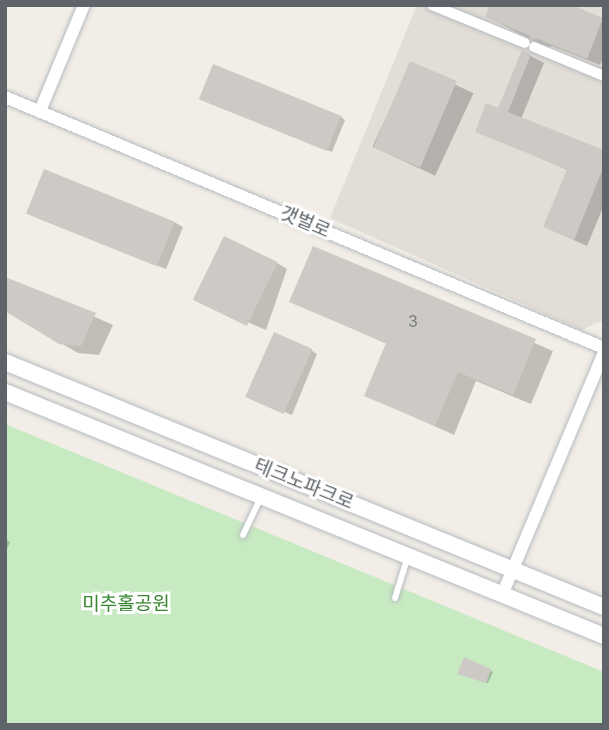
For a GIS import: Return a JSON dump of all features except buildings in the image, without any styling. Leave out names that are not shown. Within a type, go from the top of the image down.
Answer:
[{"type":"street","points":[[40,111],[84,5]]},
{"type":"street","points":[[432,5],[604,76]]},
{"type":"street","name":"갯벌로","points":[[5,97],[604,350],[502,594]]},
{"type":"street","name":"테크노파크로","points":[[5,362],[604,607]]},
{"type":"street","name":"테크노파크로","points":[[5,392],[604,636]]},
{"type":"lane","points":[[243,536],[261,497]]},
{"type":"lane","points":[[395,598],[408,556]]},
{"type":"shaded area","points":[[417,5],[604,5],[604,320],[581,330],[330,218]]},
{"type":"green space","name":"미추홀공원","points":[[5,424],[604,672],[604,725],[5,725]]}]
